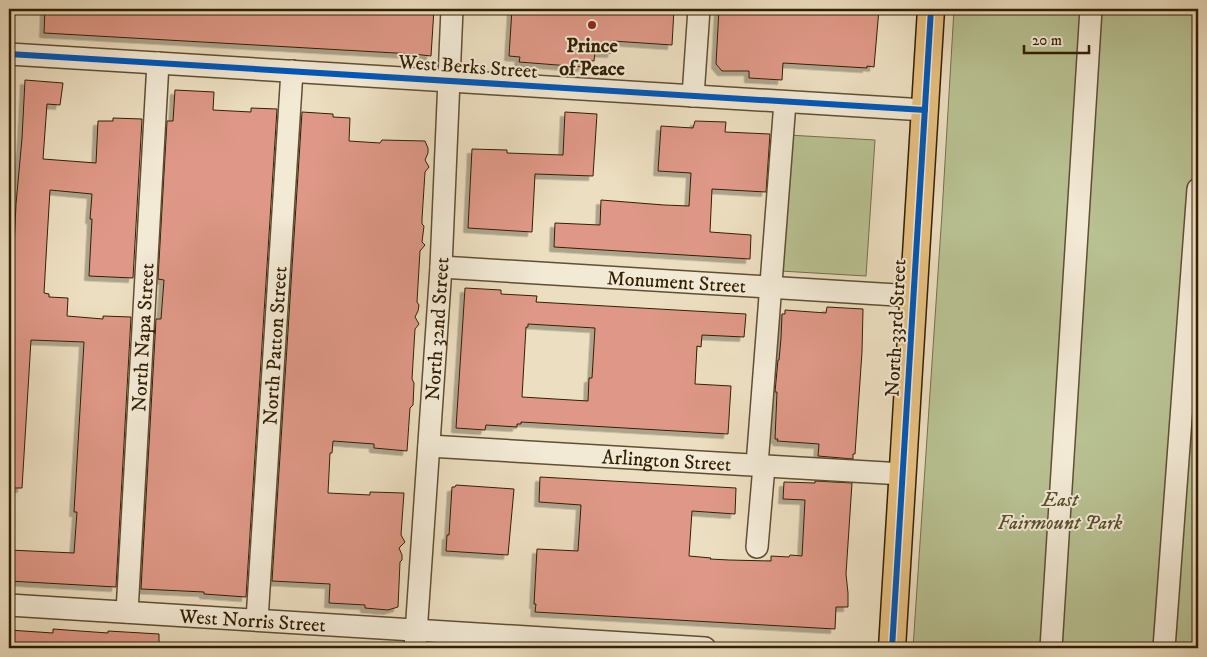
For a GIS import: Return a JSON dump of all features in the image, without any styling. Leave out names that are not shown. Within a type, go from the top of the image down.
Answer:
[{"type":"main road","name":"North 33rd Street","points":[[892,648],[931,9]]},
{"type":"street","name":"North 32nd Street","points":[[416,639],[441,267],[452,9]]},
{"type":"street","points":[[694,96],[699,9]]},
{"type":"street","points":[[1051,648],[1091,9]]},
{"type":"street","name":"West Berks Street","points":[[9,54],[925,110]]},
{"type":"street","name":"North Napa Street","points":[[127,612],[158,63]]},
{"type":"street","name":"North Patton Street","points":[[257,620],[292,71]]},
{"type":"street","points":[[757,548],[770,287],[785,102]]},
{"type":"street","points":[[1164,648],[1198,189]]},
{"type":"street","name":"Monument Street","points":[[441,267],[913,296]]},
{"type":"street","name":"Arlington Street","points":[[429,446],[903,474]]},
{"type":"street","name":"West Norris Street","points":[[9,605],[257,620],[416,639],[705,648]]},
{"type":"green space","name":"East Fairmount Park","points":[[954,9],[1198,9],[1198,648],[913,648]]},
{"type":"green space","points":[[788,135],[875,140],[866,276],[780,271]]},
{"type":"building","points":[[45,9],[434,9],[431,56],[44,33]]},
{"type":"building","name":"Prince of Peace","points":[[512,9],[674,9],[672,45],[613,41],[612,53],[595,52],[594,61],[584,60],[583,67],[519,62],[520,57],[509,56]]},
{"type":"building","points":[[719,9],[879,9],[874,67],[783,63],[782,80],[749,78],[749,71],[722,71],[716,64]]},
{"type":"building","points":[[25,80],[63,83],[60,105],[47,104],[43,159],[96,163],[98,121],[113,121],[113,118],[142,119],[133,278],[89,276],[92,194],[50,190],[44,293],[49,294],[49,297],[68,298],[67,316],[103,319],[103,316],[131,317],[116,587],[9,581],[9,550],[74,553],[77,512],[74,512],[84,342],[31,340],[22,488],[9,488],[9,360],[16,204]]},
{"type":"building","points":[[175,90],[214,92],[213,110],[251,112],[251,108],[277,109],[246,597],[204,594],[204,592],[141,589],[156,319],[161,319],[164,280],[158,279],[167,121],[173,121]]},
{"type":"building","points":[[302,112],[333,114],[333,117],[350,118],[349,141],[380,143],[382,140],[425,141],[428,148],[425,160],[429,167],[425,172],[422,219],[424,226],[422,242],[425,245],[420,251],[417,302],[419,305],[415,317],[419,324],[415,329],[412,379],[414,383],[413,405],[410,408],[407,451],[374,448],[374,444],[333,441],[332,453],[330,453],[328,493],[370,495],[370,492],[404,493],[401,535],[405,542],[399,548],[402,560],[400,562],[398,607],[388,610],[365,608],[365,605],[329,603],[330,584],[272,581]]},
{"type":"building","points":[[565,112],[597,114],[593,176],[535,174],[532,232],[468,228],[472,149],[507,150],[507,153],[563,155]]},
{"type":"building","points":[[695,121],[726,122],[725,132],[770,134],[766,192],[712,189],[710,232],[751,235],[750,259],[554,247],[555,223],[600,225],[601,200],[689,206],[691,173],[658,171],[661,126],[693,128]]},
{"type":"building","points":[[465,288],[501,290],[501,294],[537,296],[536,302],[746,314],[744,337],[702,335],[701,347],[697,346],[695,384],[731,386],[728,434],[521,422],[521,424],[517,424],[517,427],[486,425],[485,430],[456,428]],"holes":[[[528,324],[595,328],[592,378],[589,378],[588,401],[522,397],[526,327],[528,327]]]},
{"type":"building","points":[[827,307],[863,309],[862,352],[855,454],[853,454],[853,459],[818,456],[819,444],[777,441],[778,439],[775,439],[777,392],[775,392],[782,314],[785,314],[785,310],[826,313]]},
{"type":"building","points":[[540,477],[736,488],[735,514],[692,511],[689,556],[710,559],[771,561],[771,556],[802,556],[805,500],[783,499],[784,482],[852,483],[846,574],[848,607],[836,607],[835,629],[535,612],[537,549],[578,551],[581,505],[539,502]]},
{"type":"building","points":[[456,485],[514,489],[508,555],[446,551],[452,487]]},
{"type":"building","points":[[53,629],[159,634],[159,648],[9,648],[9,630],[53,633]]},
{"type":"cycle path","points":[[892,648],[931,9]]},
{"type":"cycle path","points":[[9,54],[925,110]]},
{"type":"place","name":"Prince of Peace","points":[[592,25]]}]
